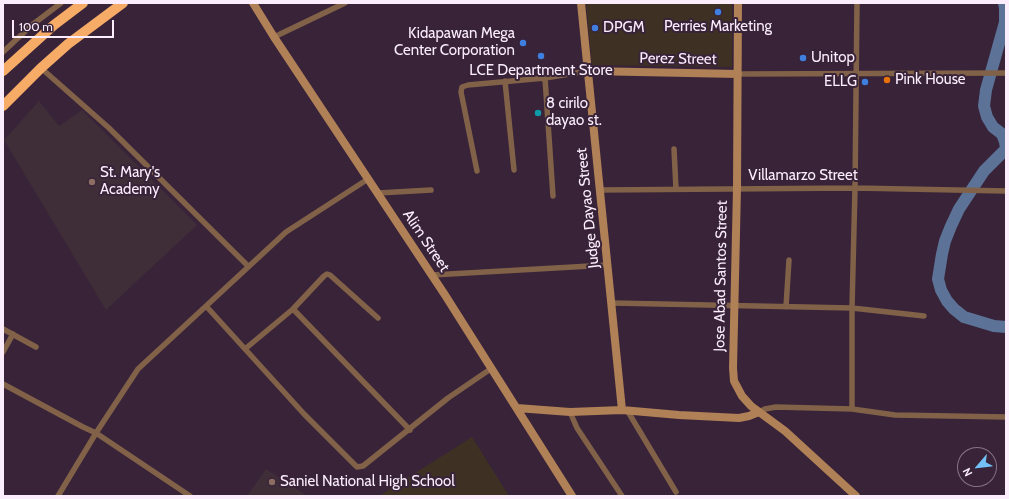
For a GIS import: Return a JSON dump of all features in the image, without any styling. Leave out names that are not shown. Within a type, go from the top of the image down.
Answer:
[{"type":"highway","points":[[3,71],[54,25],[83,3]]},
{"type":"highway","points":[[4,104],[68,44],[122,3]]},
{"type":"street","points":[[3,52],[32,25],[61,3]]},
{"type":"street","name":"Alim Street","points":[[254,3],[274,37],[492,368],[572,496]]},
{"type":"street","points":[[274,37],[345,3]]},
{"type":"street","name":"Judge Dayao Street","points":[[581,3],[624,410]]},
{"type":"street","name":"Jose Abad Santos Street","points":[[738,3],[734,381],[742,396],[751,406],[786,431],[856,496]]},
{"type":"street","points":[[852,409],[852,308],[857,3]]},
{"type":"street","points":[[41,68],[109,128],[248,266]]},
{"type":"street","name":"Perez Street","points":[[477,171],[461,92],[461,88],[468,85],[545,78],[588,71],[738,74],[1006,73]]},
{"type":"street","points":[[545,78],[553,196]]},
{"type":"street","points":[[505,81],[514,170]]},
{"type":"street","points":[[674,149],[676,189]]},
{"type":"street","points":[[58,496],[96,433],[138,369],[286,232],[368,179]]},
{"type":"street","name":"Villamarzo Street","points":[[600,190],[855,188],[1006,191]]},
{"type":"street","points":[[378,193],[431,190]]},
{"type":"street","points":[[786,307],[789,260]]},
{"type":"street","points":[[432,275],[608,265]]},
{"type":"street","points":[[245,349],[293,309],[324,276],[330,275],[378,318]]},
{"type":"street","points":[[612,303],[852,308],[924,316]]},
{"type":"street","points":[[206,306],[304,414],[357,467],[363,466],[410,430],[448,398],[492,368]]},
{"type":"street","points":[[293,309],[410,430]]},
{"type":"street","points":[[3,329],[36,347]]},
{"type":"street","points":[[3,352],[13,334]]},
{"type":"street","points":[[3,384],[96,433],[190,496]]},
{"type":"street","points":[[517,408],[570,412],[624,410],[739,418],[749,416],[765,409],[776,407],[852,409],[895,415],[1006,417]]},
{"type":"street","points":[[624,410],[676,492]]},
{"type":"street","points":[[570,412],[580,432],[622,496]]},
{"type":"shaded area","points":[[586,3],[732,3],[732,67],[592,65]]},
{"type":"shaded area","name":"St. Mary's Academy","points":[[39,101],[59,126],[82,110],[197,225],[106,310],[4,140]]},
{"type":"shaded area","points":[[472,437],[509,496],[379,496]]},
{"type":"shaded area","name":"Saniel National High School","points":[[266,469],[307,496],[247,496]]},
{"type":"waterway","points":[[1004,3],[1005,22],[986,90],[984,106],[987,117],[993,127],[1002,134],[1006,148]]},
{"type":"waterway","points":[[1006,149],[984,171],[959,209],[945,241],[938,279],[941,290],[947,301],[964,317],[994,326],[1006,327]]},
{"type":"place","name":"Perries Marketing","points":[[718,12]]},
{"type":"place","name":"DPGM","points":[[595,28]]},
{"type":"place","name":"Kidapawan Mega Center Corporation","points":[[523,43]]},
{"type":"place","name":"LCE Department Store","points":[[541,56]]},
{"type":"place","name":"Unitop","points":[[803,58]]},
{"type":"place","name":"Pink House","points":[[887,80]]},
{"type":"place","name":"ELLG","points":[[865,82]]},
{"type":"place","name":"8 cirilo dayao st.","points":[[538,113]]},
{"type":"place","name":"St. Mary's Academy","points":[[92,182]]},
{"type":"place","name":"Saniel National High School","points":[[272,482]]}]
